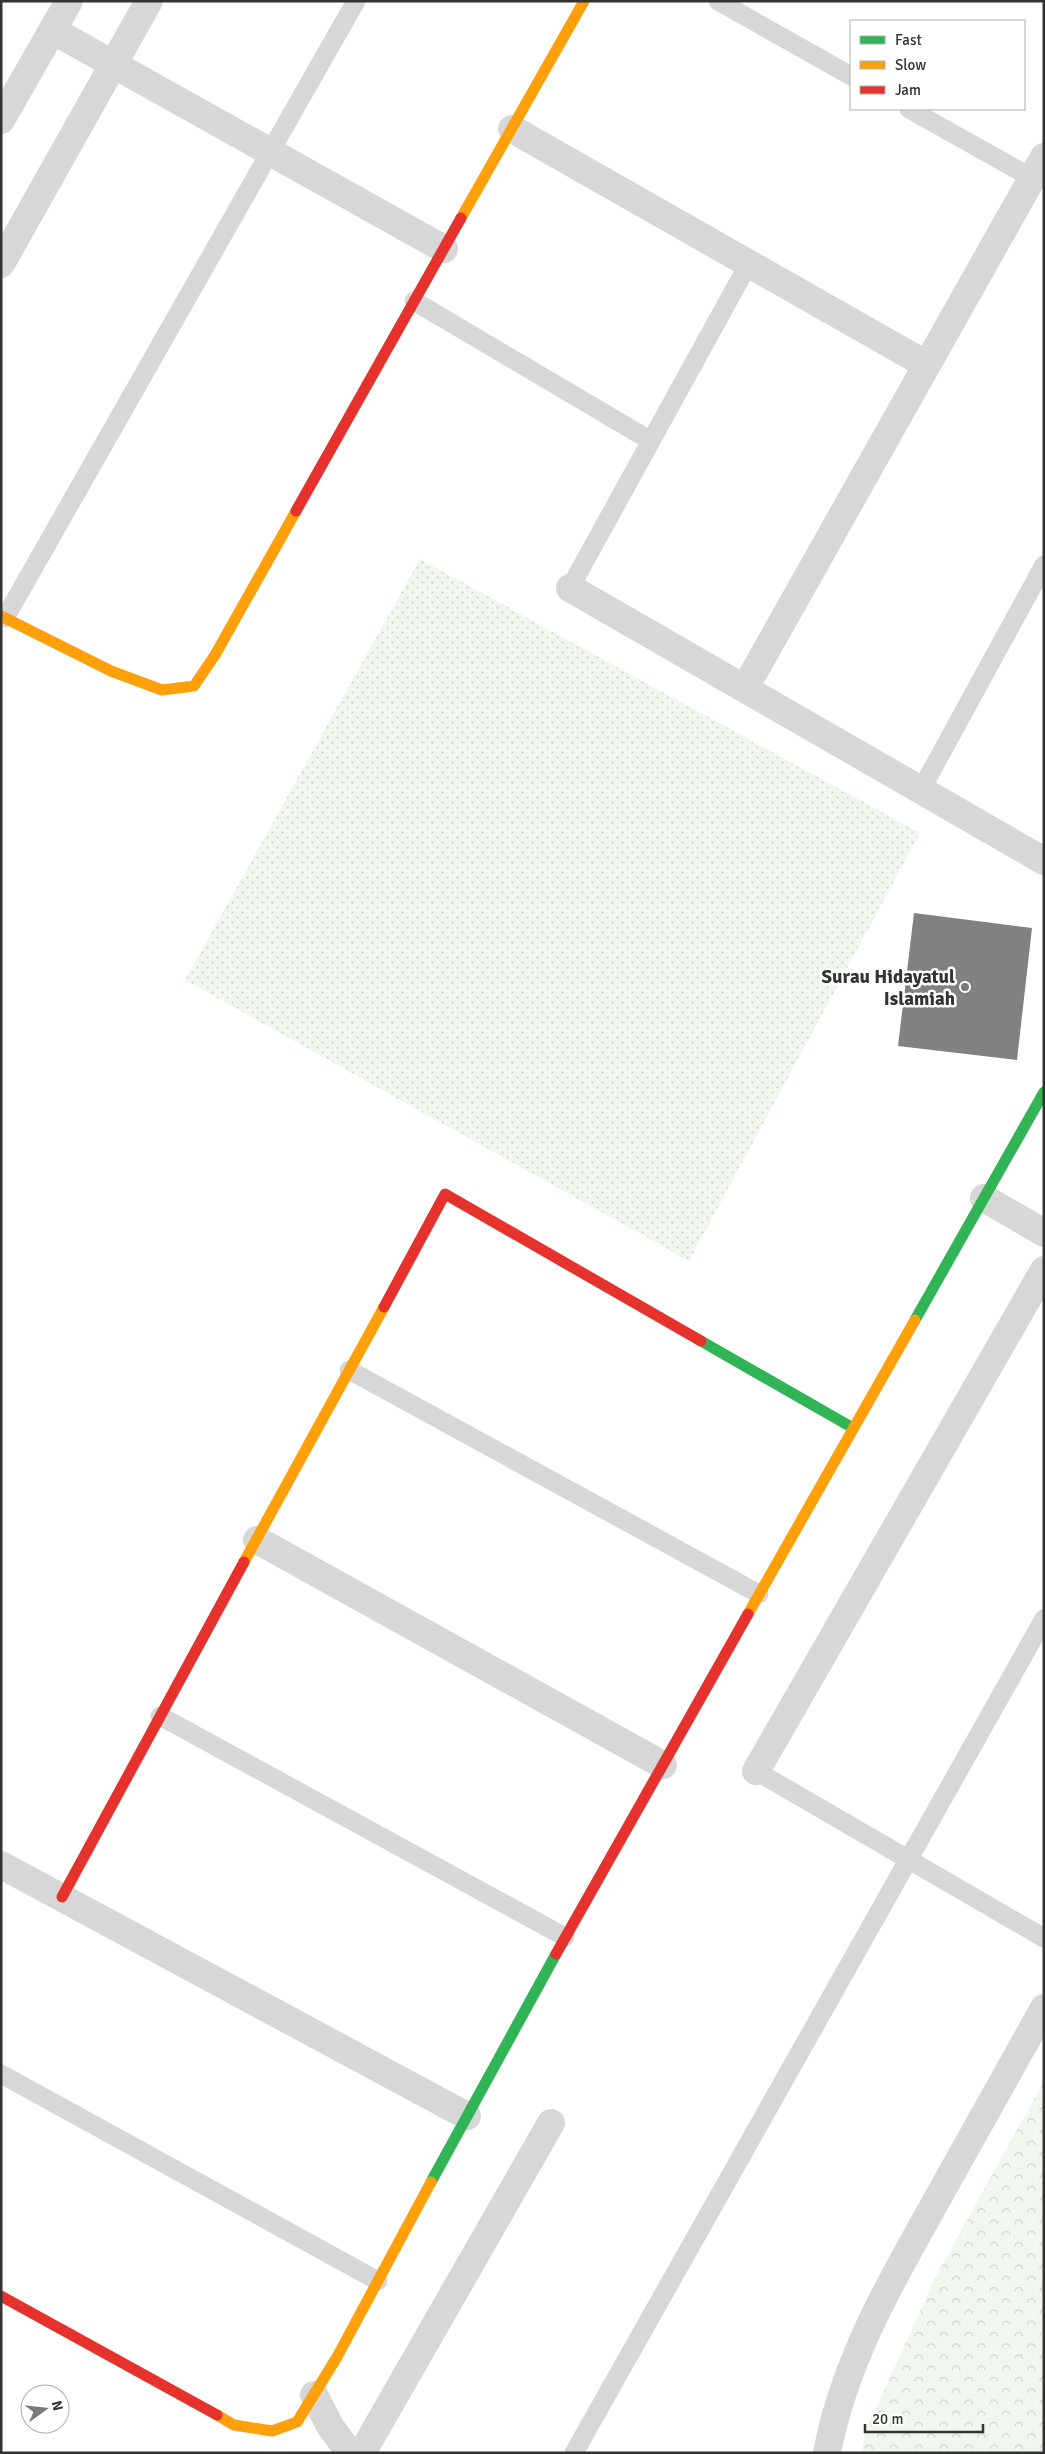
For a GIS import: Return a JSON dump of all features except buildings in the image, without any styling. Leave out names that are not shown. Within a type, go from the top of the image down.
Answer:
[{"type":"street","points":[[1,120],[69,1]]},
{"type":"street","points":[[1,264],[149,1]]},
{"type":"street","points":[[3,617],[111,671],[162,690],[194,686],[215,655],[584,1]]},
{"type":"street","points":[[52,30],[444,249]]},
{"type":"street","points":[[512,129],[927,365]]},
{"type":"street","points":[[745,688],[1038,168]]},
{"type":"street","points":[[570,588],[1044,861]]},
{"type":"street","points":[[1,2296],[234,2425],[272,2430],[297,2422],[378,2281],[565,1938],[1044,1092]]},
{"type":"street","points":[[62,1897],[445,1194],[854,1428]]},
{"type":"street","points":[[984,1198],[1044,1233]]},
{"type":"street","points":[[756,1771],[1044,1270]]},
{"type":"street","points":[[257,1540],[663,1765]]},
{"type":"street","points":[[1,1864],[467,2116]]},
{"type":"street","points":[[827,2453],[849,2374],[880,2301],[1044,2008]]},
{"type":"street","points":[[362,2453],[551,2122]]},
{"type":"street","points":[[314,2395],[330,2426],[350,2453]]},
{"type":"lane","points":[[3,617],[271,154],[356,1]]},
{"type":"lane","points":[[718,1],[850,75]]},
{"type":"lane","points":[[911,110],[1038,168]]},
{"type":"lane","points":[[570,588],[749,264]]},
{"type":"lane","points":[[414,301],[651,440]]},
{"type":"lane","points":[[921,790],[1044,565]]},
{"type":"lane","points":[[349,1370],[759,1594]]},
{"type":"lane","points":[[574,2453],[1044,1619]]},
{"type":"lane","points":[[160,1716],[565,1938]]},
{"type":"lane","points":[[756,1771],[1044,1938]]},
{"type":"lane","points":[[1,2074],[378,2281]]},
{"type":"green space","points":[[420,559],[920,833],[689,1261],[185,980]]},
{"type":"green space","points":[[1044,2081],[1044,2453],[861,2453],[866,2430],[937,2274]]},
{"type":"traffic: fast","points":[[915,1320],[1044,1092]]},
{"type":"traffic: fast","points":[[701,1341],[853,1428]]},
{"type":"traffic: fast","points":[[431,2182],[556,1954]]},
{"type":"traffic: slow","points":[[461,218],[584,1]]},
{"type":"traffic: slow","points":[[1,616],[111,671],[162,690],[194,686],[215,655],[296,511]]},
{"type":"traffic: slow","points":[[244,1562],[384,1307]]},
{"type":"traffic: slow","points":[[748,1614],[915,1320]]},
{"type":"traffic: slow","points":[[217,2415],[234,2425],[272,2431],[297,2422],[337,2357],[431,2182]]},
{"type":"traffic: jam","points":[[296,511],[461,218]]},
{"type":"traffic: jam","points":[[384,1307],[445,1194],[701,1341]]},
{"type":"traffic: jam","points":[[62,1897],[244,1562]]},
{"type":"traffic: jam","points":[[556,1954],[748,1614]]},
{"type":"traffic: jam","points":[[1,2296],[217,2415]]},
{"type":"place","name":"Surau Hidayatul Islamiah","points":[[965,987]]}]
